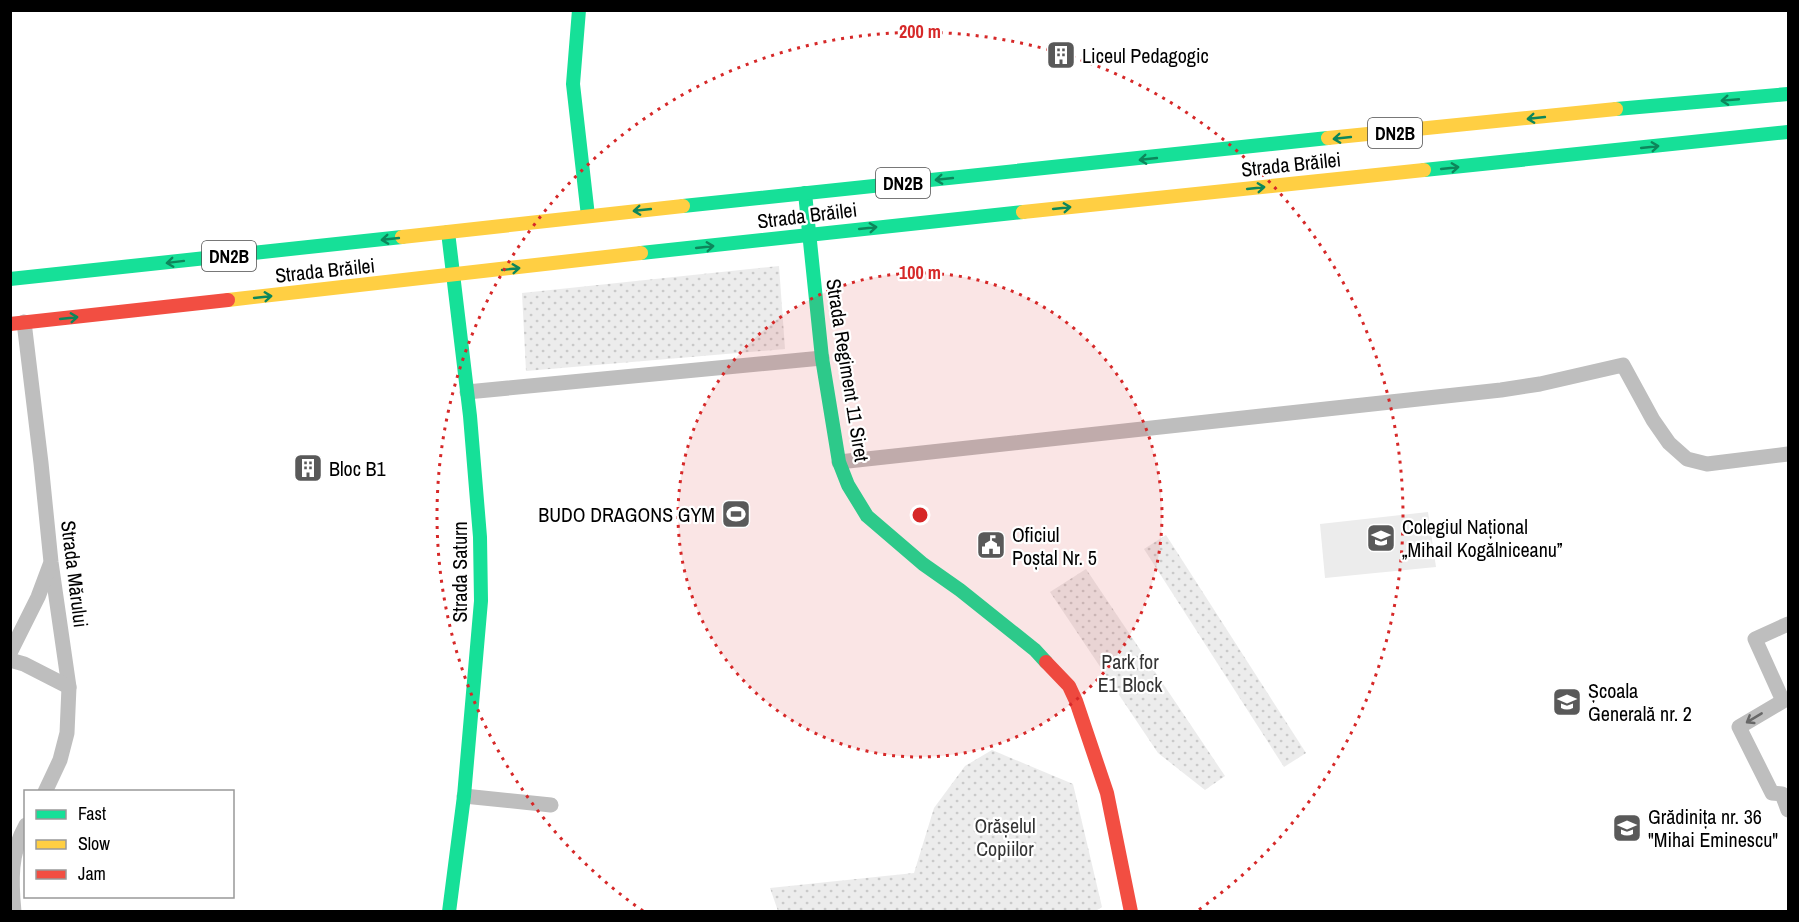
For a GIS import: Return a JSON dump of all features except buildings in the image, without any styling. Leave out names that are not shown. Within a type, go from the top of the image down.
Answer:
[{"type":"main road","points":[[579,10],[573,84],[588,216]]},
{"type":"main road","name":"Strada Brăilei","points":[[10,279],[1640,106],[1788,94]]},
{"type":"main road","name":"Strada Brăilei","points":[[17,323],[453,276],[810,234],[1788,132]]},
{"type":"main road","name":"Strada Regiment 11 Siret","points":[[804,193],[822,358],[839,462],[848,485],[867,516],[923,564],[960,590],[1035,650],[1069,686],[1107,793],[1131,912]]},
{"type":"main road","name":"Strada Saturn","points":[[448,232],[467,392],[480,537],[482,601],[464,796],[449,912]]},
{"type":"street","name":"Strada Mărului","points":[[17,323],[41,463],[51,562],[69,687],[67,733],[60,760],[46,790]]},
{"type":"street","points":[[467,392],[822,358]]},
{"type":"street","points":[[839,462],[1501,390],[1540,384],[1623,365],[1663,435],[1687,459],[1707,464],[1788,454]]},
{"type":"street","points":[[10,653],[38,597],[51,562]]},
{"type":"street","points":[[1788,624],[1755,639],[1783,701],[1739,727],[1772,793],[1782,794],[1788,810]]},
{"type":"street","points":[[10,660],[24,664],[69,687]]},
{"type":"street","points":[[464,796],[551,805]]},
{"type":"street","points":[[14,912],[12,863],[24,829]]},
{"type":"green space","points":[[779,266],[785,349],[526,371],[522,293]]},
{"type":"green space","points":[[1428,512],[1436,567],[1325,578],[1320,524]]},
{"type":"green space","name":"Park for E1 Block","points":[[1166,535],[1306,753],[1284,767],[1144,549]]},
{"type":"green space","name":"Park for E1 Block","points":[[1086,569],[1225,776],[1205,790],[1158,753],[1050,592]]},
{"type":"green space","name":"Orășelul Copiilor","points":[[992,750],[1073,784],[1102,907],[1094,912],[778,911],[770,888],[914,873],[934,808],[965,766]]},
{"type":"traffic: fast","points":[[579,10],[573,84],[588,216]]},
{"type":"traffic: fast","points":[[1616,109],[1788,94]]},
{"type":"traffic: fast","points":[[1424,170],[1788,132]]},
{"type":"traffic: fast","points":[[683,206],[1328,138]]},
{"type":"traffic: fast","points":[[805,193],[822,358],[839,462],[848,485],[867,516],[923,564],[960,590],[1035,650],[1046,662]]},
{"type":"traffic: fast","points":[[641,253],[1023,212]]},
{"type":"traffic: fast","points":[[448,232],[470,416],[480,537],[481,601],[464,796],[449,912]]},
{"type":"traffic: fast","points":[[10,279],[402,237]]},
{"type":"traffic: slow","points":[[1328,138],[1616,109]]},
{"type":"traffic: slow","points":[[1023,212],[1424,170]]},
{"type":"traffic: slow","points":[[402,237],[683,206]]},
{"type":"traffic: slow","points":[[228,300],[641,253]]},
{"type":"traffic: jam","points":[[10,324],[228,300]]},
{"type":"traffic: jam","points":[[1046,662],[1069,686],[1076,701],[1107,793],[1131,912]]},
{"type":"place","name":"Liceul Pedagogic","points":[[1061,55]]},
{"type":"place","name":"Bloc B1","points":[[308,468]]},
{"type":"place","name":"BUDO DRAGONS GYM","points":[[736,514]]},
{"type":"place","name":"Colegiul Național „Mihail Kogălniceanu”","points":[[1381,538]]},
{"type":"place","name":"Oficiul Poștal Nr. 5","points":[[991,545]]},
{"type":"place","name":"Școala Generală nr. 2","points":[[1567,702]]},
{"type":"place","name":"Grădinița nr. 36 \"Mihai Eminescu\"","points":[[1627,828]]}]
